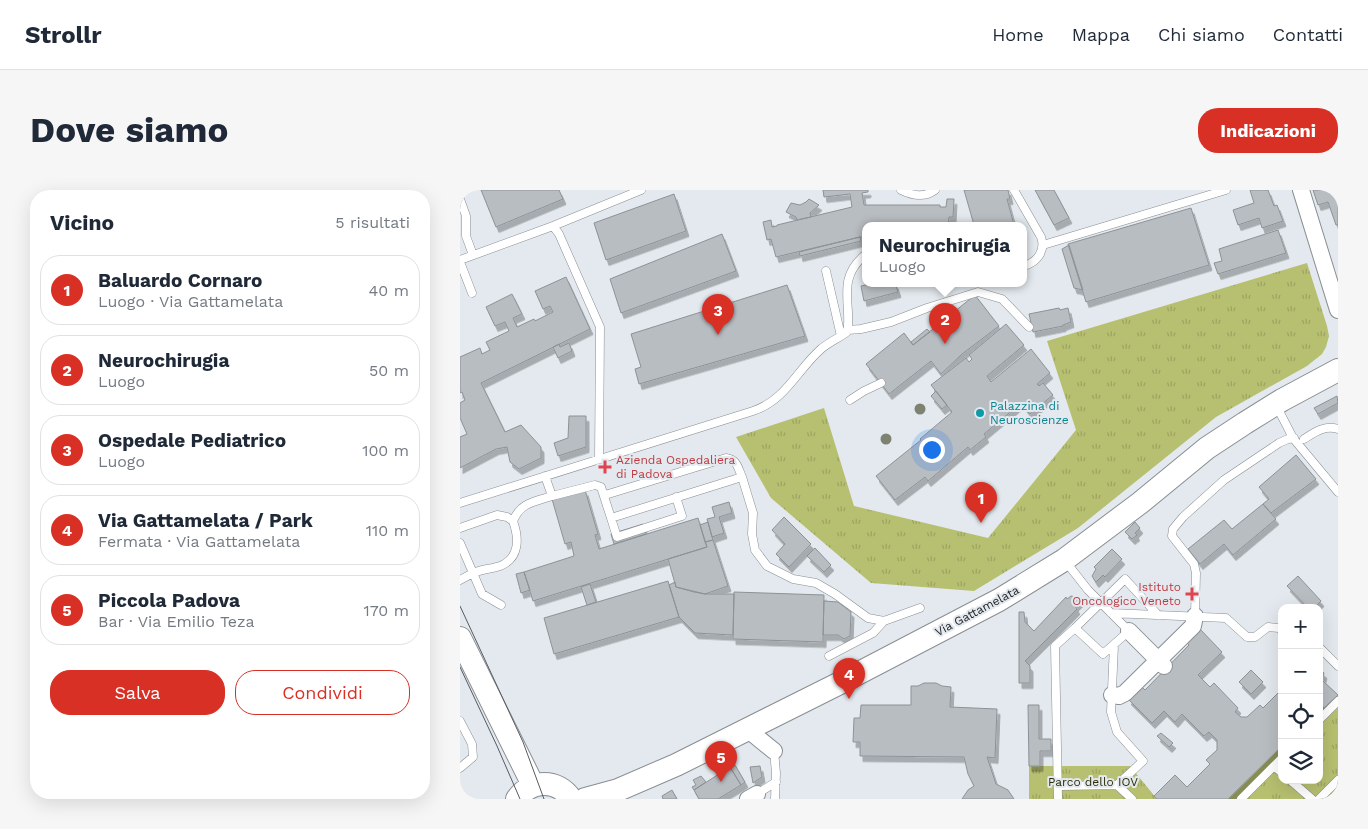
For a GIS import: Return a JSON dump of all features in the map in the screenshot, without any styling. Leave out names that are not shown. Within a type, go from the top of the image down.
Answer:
[{"type":"main road","points":[[1338,356],[1338,363]]},
{"type":"main road","name":"Via Gattamelata","points":[[585,799],[618,790],[676,765],[836,685],[999,600],[1064,560],[1140,503],[1206,448],[1275,404],[1338,370]]},
{"type":"main road","points":[[460,638],[525,792],[543,784],[552,784],[561,788],[571,799]]},
{"type":"street","points":[[1301,190],[1338,310]]},
{"type":"street","points":[[1112,695],[1119,696],[1124,693],[1161,663],[1193,626],[1195,616]]},
{"type":"street","points":[[1129,630],[1161,663]]},
{"type":"street","points":[[747,729],[774,750]]},
{"type":"lane","points":[[614,190],[618,199]]},
{"type":"lane","points":[[472,292],[460,261],[641,190]]},
{"type":"lane","points":[[901,190],[916,196],[931,193],[935,190]]},
{"type":"lane","points":[[1014,190],[1041,237],[1043,246],[1036,260],[1027,265]]},
{"type":"lane","points":[[1043,246],[1096,228],[1226,190]]},
{"type":"lane","points":[[460,199],[466,216],[466,236],[473,255]]},
{"type":"lane","points":[[553,226],[560,234],[600,327],[599,459]]},
{"type":"lane","points":[[848,330],[848,278],[855,265],[862,258]]},
{"type":"lane","points":[[826,271],[841,336]]},
{"type":"lane","points":[[460,503],[753,411],[769,404],[778,397],[807,362],[822,348],[848,330],[891,322],[978,292],[1002,299],[1029,326]]},
{"type":"lane","points":[[850,400],[881,383]]},
{"type":"lane","points":[[1275,404],[1294,438],[1338,492]]},
{"type":"lane","points":[[1304,439],[1318,431],[1331,427],[1338,429]]},
{"type":"lane","points":[[1195,616],[1196,573],[1194,564],[1172,536],[1173,530],[1183,517],[1224,480],[1279,443],[1294,438]]},
{"type":"lane","points":[[604,495],[726,458],[731,459],[735,462],[742,477],[753,513],[752,534],[755,550],[767,566],[793,579],[816,583],[868,618],[884,620],[920,608]]},
{"type":"lane","points":[[545,476],[552,496]]},
{"type":"lane","points":[[611,518],[742,477]]},
{"type":"lane","points":[[513,521],[520,509],[526,504],[595,485],[602,487],[617,537],[682,516],[676,497]]},
{"type":"lane","points":[[460,528],[497,515],[507,517],[513,521],[518,541],[516,550],[510,560],[500,566],[482,569],[460,580]]},
{"type":"lane","points":[[460,543],[482,594],[501,606]]},
{"type":"lane","points":[[1064,560],[1100,603],[1129,630],[1103,654],[1076,628]]},
{"type":"lane","points":[[1058,799],[1056,646],[1125,579],[1158,615]]},
{"type":"lane","points":[[1111,613],[1226,618],[1246,637],[1255,637],[1268,627],[1278,628]]},
{"type":"lane","points":[[829,656],[873,633],[884,620]]},
{"type":"lane","points":[[1058,786],[1118,785],[1143,761],[1118,732],[1111,712],[1114,645]]},
{"type":"lane","points":[[1321,649],[1338,666]]},
{"type":"lane","points":[[1323,716],[1338,701]]},
{"type":"lane","points":[[460,721],[472,744],[473,757],[460,768]]},
{"type":"lane","points":[[774,750],[776,799]]},
{"type":"lane","points":[[1241,799],[1278,762]]},
{"type":"lane","points":[[1274,766],[1278,770]]},
{"type":"lane","points":[[1319,799],[1338,780]]},
{"type":"lane","points":[[752,796],[776,782]]},
{"type":"lane","points":[[1295,784],[1312,799]]},
{"type":"lane","points":[[1118,785],[1132,799]]},
{"type":"green space","points":[[1307,263],[1329,336],[1322,354],[1307,366],[1216,417],[1078,528],[974,591],[871,583],[771,498],[736,437],[824,408],[854,506],[988,538],[1076,430],[1047,341]]},
{"type":"green space","points":[[1338,694],[1338,799],[1228,799],[1278,750],[1278,784],[1323,784],[1323,706],[1324,708]]},
{"type":"green space","name":"Parco dello IOV","points":[[1029,766],[1130,766],[1157,799],[1029,799]]},
{"type":"building","points":[[481,190],[559,190],[563,199],[496,227]]},
{"type":"building","points":[[823,190],[868,190],[868,192],[862,193],[864,205],[940,205],[940,207],[946,207],[947,199],[954,199],[953,217],[949,217],[948,222],[862,222],[862,237],[776,257],[771,239],[767,240],[763,222],[771,220],[772,227],[852,207],[850,194],[824,197]]},
{"type":"building","points":[[964,190],[1008,190],[1010,199],[1007,199],[1013,222],[973,222]]},
{"type":"building","points":[[1035,190],[1054,190],[1069,218],[1054,225]]},
{"type":"building","points":[[1250,190],[1268,190],[1274,206],[1277,205],[1283,221],[1262,228],[1259,218],[1238,225],[1233,210],[1254,203]]},
{"type":"building","points":[[1313,190],[1338,190],[1338,225],[1336,225],[1328,202],[1318,205]]},
{"type":"building","points":[[674,194],[686,231],[606,260],[594,223]]},
{"type":"building","points":[[809,199],[819,205],[810,213],[811,217],[797,220],[796,217],[786,212],[791,203],[800,205]]},
{"type":"building","points":[[1191,208],[1209,265],[1086,302],[1068,244]]},
{"type":"building","points":[[1278,230],[1286,253],[1218,274],[1214,263],[1222,261],[1219,249]]},
{"type":"building","points":[[722,234],[736,271],[621,313],[610,279]]},
{"type":"building","points":[[860,237],[861,241],[800,256],[799,252]]},
{"type":"building","points":[[1069,245],[1083,290],[1074,288],[1062,249]]},
{"type":"building","points":[[566,277],[590,329],[481,383],[505,432],[521,425],[541,447],[541,458],[519,469],[510,462],[507,447],[496,449],[460,468],[460,437],[467,434],[460,418],[460,403],[465,400],[462,392],[460,393],[460,357],[480,348],[482,354],[490,350],[486,342],[509,331],[505,322],[495,326],[486,307],[512,294],[522,314],[513,318],[517,327],[534,319],[535,321],[553,312],[550,306],[543,309],[535,291]]},
{"type":"building","points":[[787,285],[805,336],[639,384],[635,369],[641,367],[631,334]]},
{"type":"building","points":[[861,286],[896,287],[898,292],[864,301]]},
{"type":"building","points":[[975,295],[999,326],[962,354],[941,374],[931,361],[889,394],[866,364],[904,333],[913,345]]},
{"type":"building","points":[[1059,308],[1060,310],[1068,308],[1071,322],[1063,326],[1033,332],[1029,314]]},
{"type":"building","name":"Palazzina di Neuroscienze","points":[[1006,324],[1024,345],[987,376],[991,382],[1031,349],[1050,373],[1037,384],[1039,386],[1043,383],[1053,395],[1030,414],[1021,403],[984,434],[986,437],[970,450],[968,447],[928,481],[925,477],[895,500],[876,476],[952,412],[931,385],[966,358],[969,362],[972,359],[969,355]]},
{"type":"building","points":[[927,329],[930,332],[913,345],[911,342]]},
{"type":"building","points":[[569,343],[572,351],[558,358],[553,347],[559,344],[560,347]]},
{"type":"building","points":[[936,391],[947,405],[942,409],[931,396]]},
{"type":"building","points":[[1337,396],[1338,403],[1318,414],[1314,408]]},
{"type":"building","points":[[569,416],[586,416],[586,447],[558,456],[554,443],[568,438]]},
{"type":"building","points":[[1296,455],[1316,479],[1271,513],[1263,504],[1269,499],[1259,487]]},
{"type":"building","points":[[585,490],[598,534],[595,535],[599,549],[698,518],[707,547],[533,601],[524,572],[574,556],[571,542],[565,544],[552,499]]},
{"type":"building","points":[[729,502],[732,513],[719,517],[724,533],[712,537],[707,519],[715,517],[712,507]]},
{"type":"building","points":[[1263,504],[1276,519],[1233,555],[1224,544],[1200,564],[1188,549],[1224,520],[1232,529]]},
{"type":"building","points":[[784,517],[811,544],[789,567],[776,554],[785,544],[772,530]]},
{"type":"building","points":[[708,522],[713,540],[705,542],[700,525]]},
{"type":"building","points":[[1135,522],[1140,528],[1135,533],[1137,535],[1132,539],[1125,532]]},
{"type":"building","points":[[643,524],[646,534],[614,544],[611,534]]},
{"type":"building","points":[[713,540],[728,586],[705,594],[676,587],[668,559],[707,547],[705,542]]},
{"type":"building","points":[[815,548],[831,565],[824,572],[807,556]]},
{"type":"building","points":[[1112,549],[1122,559],[1105,577],[1103,575],[1096,582],[1092,576],[1096,569],[1094,567]]},
{"type":"building","points":[[524,572],[530,590],[521,593],[516,574]]},
{"type":"building","points":[[1298,576],[1321,601],[1318,604],[1304,604],[1287,586]]},
{"type":"building","points":[[668,581],[679,617],[554,654],[544,618]]},
{"type":"building","points":[[675,582],[676,587],[694,592],[734,594],[733,635],[695,633],[679,617],[669,585]]},
{"type":"building","points":[[590,584],[596,602],[587,605],[581,587]]},
{"type":"building","points":[[734,592],[824,595],[823,642],[733,639]]},
{"type":"building","points":[[1071,596],[1076,597],[1080,601],[1075,606],[1077,609],[1025,661],[1030,666],[1030,683],[1019,683],[1019,612],[1024,612],[1025,622],[1034,631],[1066,597],[1067,599]]},
{"type":"building","points":[[824,601],[838,602],[851,612],[850,636],[844,639],[838,635],[823,635]]},
{"type":"building","points":[[1198,627],[1222,652],[1198,675],[1210,687],[1214,683],[1238,708],[1235,712],[1241,717],[1247,717],[1260,705],[1263,708],[1278,693],[1278,750],[1228,799],[1157,799],[1154,796],[1175,775],[1187,787],[1210,764],[1206,760],[1217,750],[1217,740],[1209,732],[1204,736],[1182,714],[1175,722],[1164,711],[1152,723],[1128,699],[1141,686],[1145,690],[1189,645],[1185,641]]},
{"type":"building","points":[[1251,670],[1263,682],[1251,694],[1239,682]]},
{"type":"building","points":[[1323,681],[1338,695],[1324,708],[1323,706]]},
{"type":"building","points":[[924,683],[936,683],[951,687],[950,707],[997,709],[995,758],[987,757],[996,784],[1008,790],[1014,799],[962,799],[968,790],[974,786],[968,774],[964,757],[860,756],[860,742],[853,742],[854,718],[860,718],[861,705],[911,705],[911,686],[918,686]]},
{"type":"building","points":[[1028,705],[1039,705],[1039,739],[1051,739],[1051,751],[1040,751],[1040,766],[1029,766]]},
{"type":"building","points":[[1161,733],[1173,743],[1169,747],[1157,736]]},
{"type":"building","points":[[735,765],[745,782],[741,785],[730,767]]},
{"type":"building","points":[[760,766],[762,777],[753,783],[750,767]]},
{"type":"building","points":[[730,767],[741,785],[718,799],[699,799],[694,790]]},
{"type":"building","points":[[701,776],[706,782],[694,790],[692,787],[696,785],[693,780]]},
{"type":"building","points":[[672,790],[677,799],[663,799],[662,796]]},
{"type":"tram line","points":[[460,606],[523,742],[544,799]]},
{"type":"tram line","points":[[460,667],[520,799]]},
{"type":"place","name":"Ospedale Pediatrico","points":[[718,335]]},
{"type":"place","name":"Neurochirugia","points":[[945,344]]},
{"type":"place","name":"Palazzina di Neuroscienze","points":[[980,413]]},
{"type":"place","name":"Azienda Ospedaliera di Padova","points":[[605,467]]},
{"type":"place","name":"Baluardo Cornaro","points":[[981,523]]},
{"type":"place","name":"Istituto Oncologico Veneto","points":[[1192,594]]},
{"type":"place","name":"Via Gattamelata / Park","points":[[849,699]]},
{"type":"place","name":"Piccola Padova","points":[[721,782]]}]
